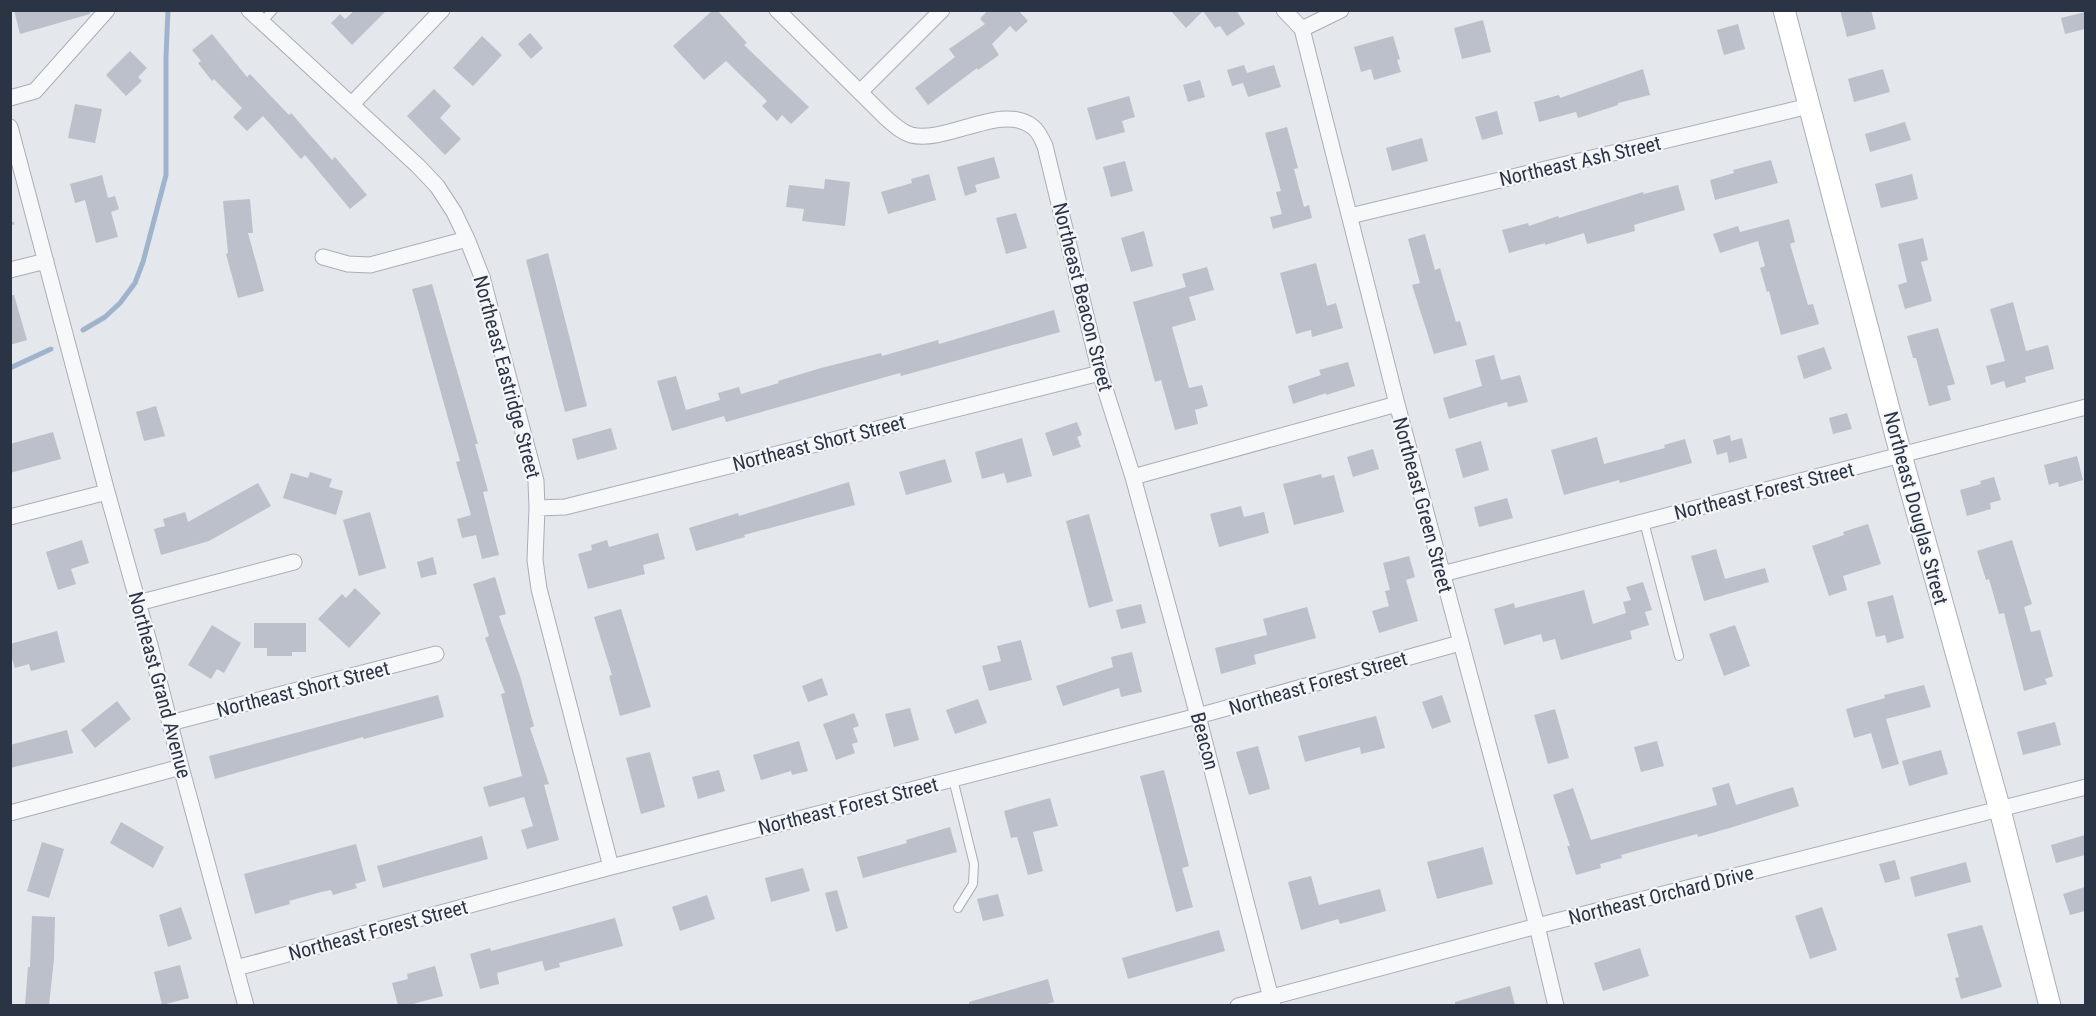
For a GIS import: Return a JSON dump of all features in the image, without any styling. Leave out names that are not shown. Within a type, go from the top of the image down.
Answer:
[{"type":"main road","name":"Northeast Douglas Street","points":[[1784,10],[1901,455],[2000,810],[2050,1005]]},
{"type":"street","points":[[10,98],[35,92],[107,10]]},
{"type":"street","name":"Northeast Eastridge Street","points":[[249,10],[437,186],[467,239],[485,288],[536,481],[535,560],[539,589],[611,867]]},
{"type":"street","points":[[351,104],[442,10]]},
{"type":"street","points":[[777,10],[860,92],[942,10]]},
{"type":"street","name":"Northeast Green Street","points":[[1284,10],[1302,29],[1397,404],[1537,926],[1556,1005]]},
{"type":"street","points":[[1302,29],[1341,10]]},
{"type":"street","name":"Northeast Beacon Street","points":[[860,92],[885,117],[903,131],[913,135],[939,134],[1006,120],[1026,122],[1039,133],[1046,146],[1100,373],[1133,477]]},
{"type":"street","name":"Northeast Ash Street","points":[[1350,216],[1809,106]]},
{"type":"street","name":"Northeast Grand Avenue","points":[[10,127],[246,1005]]},
{"type":"street","points":[[323,257],[348,264],[370,265],[467,239]]},
{"type":"street","points":[[10,270],[46,261]]},
{"type":"street","name":"Northeast Short Street","points":[[537,508],[565,507],[1100,373]]},
{"type":"street","points":[[1133,477],[1397,404]]},
{"type":"street","name":"Northeast Forest Street","points":[[1442,574],[2085,406]]},
{"type":"street","name":"Beacon","points":[[1133,477],[1272,1001]]},
{"type":"street","points":[[10,517],[107,492]]},
{"type":"street","points":[[138,603],[294,562]]},
{"type":"street","name":"Northeast Forest Street","points":[[236,968],[611,867],[1198,716],[1460,643]]},
{"type":"street","name":"Northeast Short Street","points":[[170,723],[436,654]]},
{"type":"street","points":[[10,813],[181,767]]},
{"type":"street","name":"Northeast Orchard Drive","points":[[1238,1005],[1272,1001],[1537,926],[2085,787]]},
{"type":"lane","points":[[261,23],[273,10]]},
{"type":"lane","points":[[1644,522],[1679,656]]},
{"type":"lane","points":[[953,779],[974,864],[973,884],[957,908]]},
{"type":"building","points":[[14,10],[90,10],[90,14],[20,34]]},
{"type":"building","points":[[355,10],[387,10],[352,45],[331,23],[340,14],[345,19]]},
{"type":"building","points":[[713,10],[717,10],[747,43],[744,45],[809,107],[791,124],[782,115],[777,121],[762,106],[767,101],[726,61],[704,80],[673,46]]},
{"type":"building","points":[[988,10],[1018,10],[1028,21],[1016,32],[1010,26],[992,44],[999,55],[978,70],[977,68],[928,105],[915,88],[955,57],[949,49],[985,24],[980,19]]},
{"type":"building","points":[[1170,10],[1236,10],[1245,24],[1227,36],[1220,26],[1215,28],[1203,11],[1186,28]]},
{"type":"building","points":[[1840,10],[1871,10],[1876,29],[1847,37]]},
{"type":"building","points":[[2085,12],[2085,29],[2065,34],[2061,18]]},
{"type":"building","points":[[1483,20],[1491,52],[1462,59],[1454,28]]},
{"type":"building","points":[[1738,24],[1745,49],[1724,55],[1717,30]]},
{"type":"building","points":[[530,33],[543,48],[531,59],[518,44]]},
{"type":"building","points":[[212,34],[247,77],[250,74],[289,115],[291,113],[332,160],[335,157],[367,195],[350,209],[305,155],[301,159],[263,116],[247,131],[233,117],[242,108],[214,79],[212,81],[198,63],[201,61],[192,50]]},
{"type":"building","points":[[482,36],[502,55],[473,86],[453,68]]},
{"type":"building","points":[[1393,36],[1400,59],[1397,60],[1401,72],[1374,80],[1371,69],[1361,72],[1354,47]]},
{"type":"building","points":[[130,51],[147,68],[138,77],[142,81],[126,96],[106,75]]},
{"type":"building","points":[[1244,65],[1247,73],[1274,65],[1281,87],[1248,97],[1243,83],[1232,86],[1227,70]]},
{"type":"building","points":[[1643,69],[1650,95],[1618,103],[1618,105],[1578,118],[1576,112],[1539,122],[1534,102],[1559,95],[1560,98]]},
{"type":"building","points":[[1883,69],[1890,92],[1854,102],[1848,79]]},
{"type":"building","points":[[1200,80],[1205,97],[1188,102],[1183,85]]},
{"type":"building","points":[[434,89],[451,106],[440,118],[461,139],[445,155],[407,116]]},
{"type":"building","points":[[1129,96],[1135,117],[1122,121],[1125,132],[1096,140],[1087,108]]},
{"type":"building","points":[[75,104],[102,109],[95,143],[68,138]]},
{"type":"building","points":[[1497,111],[1503,134],[1482,140],[1475,117]]},
{"type":"building","points":[[1905,122],[1911,140],[1870,152],[1865,134]]},
{"type":"building","points":[[1287,127],[1298,168],[1294,169],[1304,207],[1309,205],[1312,218],[1273,229],[1270,217],[1282,214],[1276,192],[1281,191],[1265,133]]},
{"type":"building","points":[[1422,138],[1428,161],[1392,171],[1386,148]]},
{"type":"building","points":[[994,157],[1000,178],[975,185],[977,192],[965,196],[957,167]]},
{"type":"building","points":[[1771,160],[1778,183],[1715,200],[1710,180],[1734,173],[1733,170]]},
{"type":"building","points":[[1125,161],[1133,191],[1111,197],[1103,167]]},
{"type":"building","points":[[929,174],[936,200],[888,214],[881,192],[912,183],[911,179]]},
{"type":"building","points":[[1912,174],[1918,199],[1881,208],[1875,184]]},
{"type":"building","points":[[102,175],[108,198],[115,196],[119,209],[111,212],[118,237],[96,243],[85,200],[75,203],[70,184]]},
{"type":"building","points":[[825,179],[850,182],[845,226],[802,221],[804,209],[786,207],[789,185],[824,189]]},
{"type":"building","points":[[1678,185],[1685,210],[1634,225],[1635,231],[1587,244],[1584,233],[1509,253],[1502,230],[1528,223],[1529,226],[1643,192],[1644,194]]},
{"type":"building","points":[[250,199],[253,233],[248,233],[264,291],[238,298],[226,254],[228,253],[223,201]]},
{"type":"building","points":[[1016,213],[1027,248],[1006,254],[996,218]]},
{"type":"building","points":[[1789,219],[1795,242],[1790,244],[1808,305],[1813,304],[1819,324],[1781,335],[1760,268],[1765,266],[1758,241],[1720,253],[1713,234],[1738,226],[1740,232]]},
{"type":"building","points":[[1144,231],[1153,266],[1131,272],[1121,238]]},
{"type":"building","points":[[1425,234],[1435,270],[1440,268],[1456,322],[1460,321],[1467,345],[1434,354],[1412,285],[1420,283],[1408,239]]},
{"type":"building","points":[[1923,238],[1928,260],[1921,262],[1932,301],[1905,309],[1898,285],[1907,282],[1898,244]]},
{"type":"building","points":[[548,253],[587,406],[565,412],[526,260]]},
{"type":"building","points":[[1316,263],[1327,306],[1336,303],[1343,328],[1312,337],[1311,330],[1296,334],[1280,273]]},
{"type":"building","points":[[1207,267],[1214,290],[1189,297],[1196,320],[1172,327],[1189,388],[1202,385],[1208,406],[1195,410],[1198,424],[1175,430],[1161,380],[1155,382],[1133,302],[1186,287],[1182,274]]},
{"type":"building","points":[[432,284],[478,444],[475,444],[488,491],[483,492],[499,555],[482,559],[476,535],[462,538],[457,519],[471,515],[456,462],[460,461],[412,289]]},
{"type":"building","points":[[10,295],[14,295],[27,340],[10,345]]},
{"type":"building","points":[[2013,302],[2026,351],[2048,345],[2054,369],[2025,377],[2026,382],[2006,388],[2004,381],[1991,385],[1986,366],[2005,361],[1990,309]]},
{"type":"building","points":[[1054,310],[1060,332],[901,376],[900,373],[726,422],[724,416],[672,431],[657,381],[676,376],[686,410],[720,400],[718,393],[739,387],[741,394],[821,368],[881,353],[882,356],[938,340],[939,344]]},
{"type":"building","points":[[1938,328],[1955,384],[1947,386],[1951,400],[1929,406],[1916,358],[1913,358],[1907,336]]},
{"type":"building","points":[[1824,347],[1832,369],[1804,379],[1797,356]]},
{"type":"building","points":[[1494,355],[1501,380],[1520,375],[1528,402],[1508,407],[1507,402],[1449,419],[1443,398],[1482,386],[1475,360]]},
{"type":"building","points":[[1348,362],[1355,386],[1293,404],[1288,386],[1321,375],[1319,370]]},
{"type":"building","points":[[156,406],[165,436],[144,441],[136,412]]},
{"type":"building","points":[[1847,413],[1852,429],[1833,434],[1829,418]]},
{"type":"building","points":[[1077,422],[1082,435],[1077,437],[1081,447],[1053,456],[1045,433]]},
{"type":"building","points":[[611,428],[617,449],[577,460],[572,439]]},
{"type":"building","points":[[53,432],[61,459],[10,473],[10,444]]},
{"type":"building","points":[[1730,435],[1731,441],[1742,438],[1747,458],[1729,463],[1727,452],[1717,455],[1713,440]]},
{"type":"building","points":[[1597,437],[1604,464],[1665,448],[1664,445],[1685,439],[1692,463],[1620,483],[1619,480],[1564,495],[1551,450]]},
{"type":"building","points":[[1022,438],[1032,476],[1007,483],[1004,473],[982,479],[975,452]]},
{"type":"building","points":[[1481,441],[1489,470],[1463,478],[1455,449]]},
{"type":"building","points":[[1373,449],[1379,469],[1353,477],[1347,457]]},
{"type":"building","points":[[2077,456],[2083,480],[2059,487],[2058,482],[2049,485],[2044,465]]},
{"type":"building","points":[[945,459],[952,482],[906,495],[899,472]]},
{"type":"building","points":[[310,472],[332,479],[329,487],[343,491],[336,515],[283,498],[291,473],[308,478]]},
{"type":"building","points":[[1321,474],[1322,478],[1334,475],[1344,512],[1294,525],[1283,484]]},
{"type":"building","points":[[1994,477],[2001,500],[1990,503],[1991,509],[1967,516],[1960,490],[1981,484],[1980,481]]},
{"type":"building","points":[[849,482],[855,505],[744,535],[745,537],[696,551],[689,528],[738,513],[739,516]]},
{"type":"building","points":[[258,483],[271,506],[209,541],[161,555],[154,529],[165,526],[163,519],[185,512],[188,522]]},
{"type":"building","points":[[1507,498],[1513,518],[1479,527],[1474,507]]},
{"type":"building","points":[[1241,506],[1244,517],[1264,512],[1269,533],[1219,547],[1210,514]]},
{"type":"building","points":[[370,512],[386,568],[359,576],[343,520]]},
{"type":"building","points":[[1089,514],[1113,601],[1089,608],[1066,521]]},
{"type":"building","points":[[1868,524],[1881,564],[1843,576],[1847,590],[1829,596],[1812,546]]},
{"type":"building","points":[[658,533],[665,559],[643,565],[645,574],[588,589],[578,554],[592,550],[591,545],[607,540],[609,547]]},
{"type":"building","points":[[82,540],[89,563],[71,569],[76,584],[58,590],[46,552]]},
{"type":"building","points":[[2012,540],[2032,604],[2024,607],[2031,632],[2040,630],[2053,676],[2045,679],[2047,684],[2024,691],[2004,613],[1999,614],[1989,579],[1986,580],[1977,551]]},
{"type":"building","points":[[1716,549],[1725,579],[1765,568],[1769,582],[1704,601],[1691,556]]},
{"type":"building","points":[[1409,556],[1415,577],[1406,580],[1418,621],[1379,633],[1372,611],[1389,606],[1385,591],[1390,590],[1383,563]]},
{"type":"building","points":[[433,557],[437,574],[421,578],[417,562]]},
{"type":"building","points":[[495,577],[506,614],[499,616],[520,676],[534,726],[530,728],[549,784],[544,785],[559,840],[527,849],[521,830],[533,826],[524,797],[489,807],[483,787],[522,776],[501,694],[505,693],[485,638],[489,636],[473,584]]},
{"type":"building","points":[[1643,582],[1652,610],[1645,612],[1649,625],[1630,631],[1632,639],[1561,660],[1555,639],[1543,642],[1541,634],[1504,645],[1494,609],[1514,603],[1515,608],[1584,590],[1593,624],[1626,613],[1623,602],[1631,600],[1626,587]]},
{"type":"building","points":[[355,588],[381,613],[349,648],[318,619],[342,594],[346,598]]},
{"type":"building","points":[[1893,595],[1904,638],[1887,643],[1885,635],[1876,637],[1867,602]]},
{"type":"building","points":[[1141,604],[1146,623],[1121,629],[1116,610]]},
{"type":"building","points":[[1307,607],[1316,638],[1254,655],[1256,664],[1221,674],[1215,648],[1267,635],[1263,619]]},
{"type":"building","points":[[621,609],[651,707],[620,716],[609,676],[612,675],[594,617]]},
{"type":"building","points":[[254,623],[306,623],[306,652],[292,652],[292,656],[267,656],[267,648],[254,648]]},
{"type":"building","points":[[212,625],[241,643],[224,673],[217,669],[211,679],[188,665]]},
{"type":"building","points":[[1735,625],[1750,666],[1724,676],[1709,634]]},
{"type":"building","points":[[57,631],[65,662],[31,671],[29,664],[15,668],[10,653],[10,644]]},
{"type":"building","points":[[1021,640],[1032,680],[989,691],[982,666],[1001,661],[997,646]]},
{"type":"building","points":[[1132,652],[1142,692],[1121,697],[1119,688],[1063,706],[1056,686],[1113,667],[1111,657]]},
{"type":"building","points":[[822,678],[828,695],[808,702],[802,686]]},
{"type":"building","points":[[1924,685],[1931,707],[1886,719],[1899,764],[1882,769],[1871,733],[1854,738],[1846,709],[1885,698],[1884,695]]},
{"type":"building","points":[[438,695],[444,717],[364,739],[363,737],[215,779],[209,756]]},
{"type":"building","points":[[1442,695],[1451,722],[1432,729],[1422,702]]},
{"type":"building","points":[[978,699],[987,723],[955,734],[946,710]]},
{"type":"building","points":[[117,701],[131,719],[95,748],[81,730]]},
{"type":"building","points":[[910,708],[919,740],[894,747],[885,714]]},
{"type":"building","points":[[1555,709],[1569,758],[1548,764],[1534,715]]},
{"type":"building","points":[[854,713],[859,726],[853,728],[858,742],[852,744],[855,753],[836,760],[823,724]]},
{"type":"building","points":[[1376,716],[1385,748],[1361,754],[1360,747],[1305,762],[1298,736]]},
{"type":"building","points":[[2055,722],[2061,745],[2023,755],[2017,732]]},
{"type":"building","points":[[67,730],[73,753],[10,768],[10,745]]},
{"type":"building","points":[[799,741],[808,771],[792,775],[791,771],[761,780],[753,755]]},
{"type":"building","points":[[1657,741],[1664,766],[1641,772],[1634,747]]},
{"type":"building","points":[[1258,746],[1270,789],[1249,795],[1236,752]]},
{"type":"building","points":[[1941,750],[1948,774],[1909,786],[1902,761]]},
{"type":"building","points":[[650,752],[665,807],[641,814],[626,758]]},
{"type":"building","points":[[719,770],[725,791],[698,799],[692,777]]},
{"type":"building","points":[[1164,770],[1189,866],[1182,868],[1193,907],[1176,912],[1140,776]]},
{"type":"building","points":[[1729,783],[1736,805],[1793,787],[1799,806],[1698,837],[1697,834],[1621,855],[1622,858],[1600,864],[1601,868],[1576,875],[1567,846],[1570,846],[1553,795],[1573,788],[1591,840],[1717,805],[1712,788]]},
{"type":"building","points":[[1050,798],[1058,826],[1033,832],[1043,871],[1028,875],[1017,837],[1011,838],[1004,811]]},
{"type":"building","points":[[121,822],[164,847],[153,868],[110,843]]},
{"type":"building","points":[[950,827],[957,852],[863,878],[857,857],[907,843],[906,840]]},
{"type":"building","points":[[2085,835],[2085,855],[2056,863],[2051,845]]},
{"type":"building","points":[[482,836],[488,859],[383,888],[377,866]]},
{"type":"building","points":[[42,842],[64,849],[49,898],[27,891]]},
{"type":"building","points":[[356,844],[366,881],[355,884],[357,888],[333,895],[331,890],[321,892],[255,914],[244,874]]},
{"type":"building","points":[[1483,847],[1493,884],[1437,899],[1427,862]]},
{"type":"building","points":[[1895,860],[1900,879],[1885,883],[1879,864]]},
{"type":"building","points":[[1966,862],[1971,882],[1915,897],[1910,877]]},
{"type":"building","points":[[803,868],[810,891],[771,902],[765,878]]},
{"type":"building","points":[[1311,876],[1319,905],[1380,889],[1386,911],[1340,924],[1338,919],[1301,930],[1288,882]]},
{"type":"building","points":[[2085,887],[2085,911],[2070,915],[2063,894]]},
{"type":"building","points":[[837,890],[848,928],[836,932],[825,893]]},
{"type":"building","points":[[998,894],[1004,916],[983,921],[977,899]]},
{"type":"building","points":[[707,895],[715,919],[680,931],[672,907]]},
{"type":"building","points":[[181,907],[192,939],[168,947],[159,915]]},
{"type":"building","points":[[1822,907],[1837,950],[1810,959],[1795,916]]},
{"type":"building","points":[[32,916],[55,917],[54,959],[49,1005],[25,1005],[28,967],[30,967]]},
{"type":"building","points":[[615,918],[623,946],[559,963],[560,967],[545,971],[542,961],[497,973],[499,984],[480,989],[470,954],[490,948],[491,951]]},
{"type":"building","points":[[1982,925],[2002,987],[1961,999],[1955,978],[1959,977],[1947,934]]},
{"type":"building","points":[[1219,930],[1225,951],[1128,979],[1122,958]]},
{"type":"building","points":[[1640,948],[1649,976],[1603,991],[1594,963]]},
{"type":"building","points":[[180,965],[189,998],[162,1005],[154,972]]},
{"type":"building","points":[[435,966],[443,996],[409,1005],[398,1005],[392,983],[408,979],[407,974]]},
{"type":"building","points":[[1048,979],[1054,1002],[1043,1005],[969,1005],[969,1002]]},
{"type":"building","points":[[1510,986],[1515,1005],[1455,1005],[1455,1002]]},
{"type":"waterway","points":[[83,330],[105,317],[120,303],[135,283],[143,262],[166,175],[168,10]]},
{"type":"waterway","points":[[10,368],[51,349]]}]
